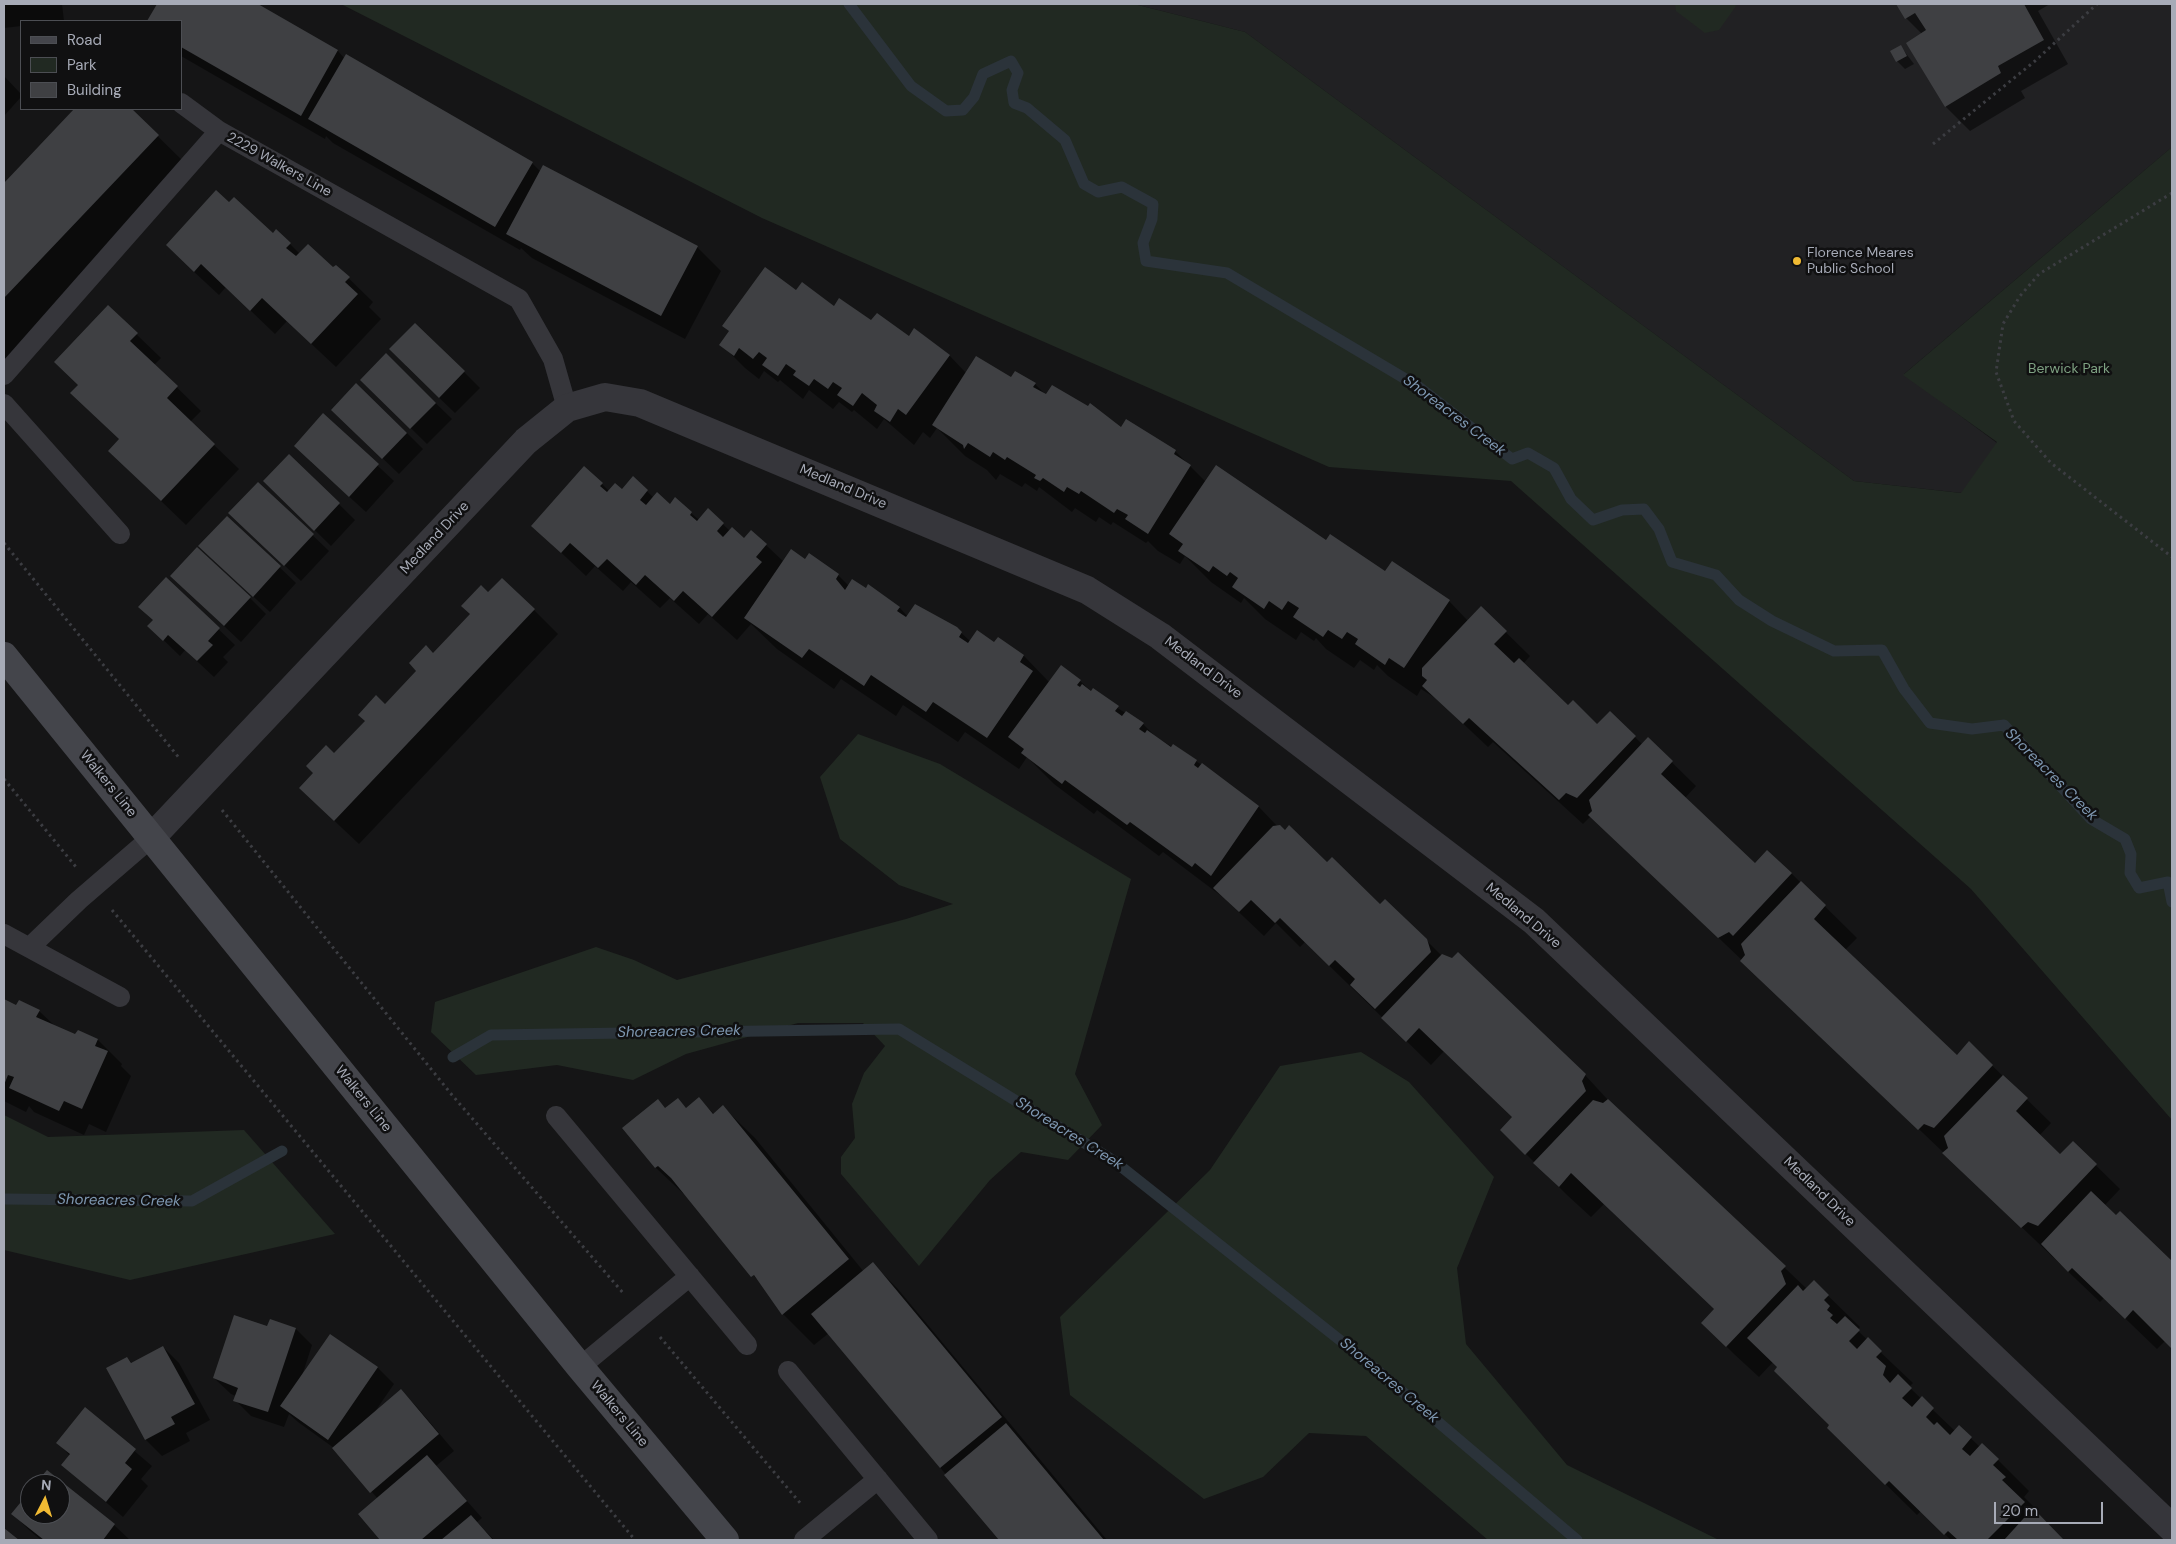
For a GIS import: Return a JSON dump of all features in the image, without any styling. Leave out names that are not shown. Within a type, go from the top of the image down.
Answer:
[{"type":"main road","name":"Walkers Line","points":[[4,656],[580,1368],[725,1540]]},
{"type":"street","name":"Medland Drive","points":[[152,837],[526,440],[568,408],[605,397],[640,403],[1087,590],[1160,636],[1534,921],[2172,1528]]},
{"type":"lane","points":[[182,104],[219,131]]},
{"type":"lane","name":"2229 Walkers Line","points":[[4,375],[219,131],[519,299],[553,359],[568,408]]},
{"type":"lane","points":[[4,404],[120,534]]},
{"type":"lane","points":[[30,947],[152,837]]},
{"type":"lane","points":[[4,934],[120,997]]},
{"type":"lane","points":[[556,1116],[747,1345]]},
{"type":"lane","points":[[580,1368],[690,1276]]},
{"type":"lane","points":[[788,1371],[928,1540]]},
{"type":"lane","points":[[804,1540],[878,1479]]},
{"type":"path","points":[[1933,144],[2035,61],[2097,4]]},
{"type":"path","points":[[2172,193],[2039,274],[2020,296],[2003,324],[1996,372],[2014,420],[2051,463],[2172,557]]},
{"type":"path","points":[[4,543],[452,1095],[820,1527]]},
{"type":"path","points":[[4,779],[635,1540]]},
{"type":"shaded area","name":"Florence Meares Public School","points":[[1134,4],[2172,4],[2172,147],[1904,374],[1997,443],[1962,493],[1854,481],[1245,32]]},
{"type":"green space","name":"Berwick Park","points":[[341,4],[1134,4],[1245,32],[1854,481],[1961,493],[1997,442],[1903,375],[2172,147],[2172,1120],[1971,889],[1511,481],[1329,467],[762,218]]},
{"type":"green space","points":[[1675,4],[1735,4],[1736,6],[1719,30],[1705,33],[1676,11]]},
{"type":"green space","points":[[858,734],[940,764],[1131,879],[1075,1074],[1102,1125],[1068,1160],[1021,1152],[990,1180],[919,1266],[841,1174],[841,1157],[855,1138],[852,1104],[864,1073],[885,1046],[863,1023],[798,1023],[686,1054],[633,1080],[557,1065],[476,1075],[431,1032],[435,1002],[596,947],[634,960],[677,980],[906,919],[953,904],[899,885],[840,839],[820,777]]},
{"type":"green space","points":[[1361,1052],[1409,1082],[1494,1177],[1457,1268],[1466,1344],[1567,1465],[1719,1540],[1488,1540],[1366,1436],[1309,1433],[1263,1477],[1204,1499],[1070,1395],[1060,1317],[1210,1170],[1280,1066]]},
{"type":"green space","points":[[4,1115],[48,1137],[244,1130],[335,1234],[130,1280],[4,1250]]},
{"type":"building","points":[[157,4],[258,4],[338,50],[301,116],[182,48],[182,20],[148,20]]},
{"type":"building","points":[[1896,4],[2024,4],[2044,40],[1998,66],[2001,73],[1945,107],[1906,43],[1926,30],[1915,13],[1905,19]]},
{"type":"building","points":[[1901,45],[1907,56],[1896,62],[1890,51]]},
{"type":"building","points":[[346,54],[533,162],[495,227],[308,119]]},
{"type":"building","points":[[73,110],[133,110],[159,135],[4,298],[4,183]]},
{"type":"building","points":[[543,165],[698,246],[661,316],[506,234]]},
{"type":"building","points":[[216,190],[229,202],[234,197],[273,233],[276,229],[291,243],[286,248],[296,256],[308,244],[333,267],[336,265],[350,277],[345,282],[358,294],[311,344],[262,298],[250,311],[201,264],[194,272],[166,245]]},
{"type":"building","points":[[765,267],[796,290],[802,282],[834,306],[839,298],[871,320],[877,313],[909,336],[914,328],[950,355],[906,415],[898,409],[890,422],[874,411],[877,405],[862,393],[853,406],[837,395],[842,388],[833,382],[828,389],[814,379],[809,386],[793,375],[796,371],[786,364],[778,376],[762,365],[767,358],[759,352],[753,359],[739,348],[734,356],[719,345],[729,331],[722,326]]},
{"type":"building","points":[[108,305],[138,333],[130,341],[178,386],[167,398],[215,444],[161,501],[108,451],[119,439],[70,393],[78,385],[54,362]]},
{"type":"building","points":[[415,323],[465,371],[439,398],[389,349]]},
{"type":"building","points":[[386,353],[436,403],[410,429],[360,380]]},
{"type":"building","points":[[976,356],[1011,377],[1015,371],[1036,383],[1033,387],[1046,394],[1052,385],[1088,406],[1090,403],[1121,427],[1126,419],[1176,450],[1174,454],[1191,465],[1148,534],[1125,519],[1128,515],[1117,509],[1114,513],[1081,491],[1079,494],[1067,487],[1064,492],[1043,478],[1040,481],[1034,478],[1036,475],[1007,457],[1005,460],[993,452],[990,457],[968,443],[964,449],[963,445],[932,425]]},
{"type":"building","points":[[356,383],[407,433],[382,459],[331,410]]},
{"type":"building","points":[[323,413],[379,464],[349,497],[294,446]]},
{"type":"building","points":[[289,454],[340,503],[314,531],[263,481]]},
{"type":"building","points":[[1216,465],[1326,540],[1330,534],[1385,571],[1392,561],[1450,600],[1404,668],[1389,658],[1385,665],[1355,644],[1358,639],[1347,632],[1342,639],[1328,630],[1323,637],[1293,617],[1299,608],[1288,601],[1282,610],[1269,601],[1264,609],[1232,587],[1238,578],[1230,572],[1227,576],[1213,566],[1209,572],[1178,551],[1183,544],[1169,534]]},
{"type":"building","points":[[584,466],[603,483],[600,486],[607,492],[615,483],[622,489],[633,476],[648,490],[640,500],[646,505],[657,492],[670,504],[675,497],[692,512],[690,515],[697,521],[708,508],[724,523],[717,531],[723,537],[732,527],[744,538],[751,530],[767,544],[756,557],[762,562],[712,617],[683,591],[674,601],[645,575],[636,585],[607,559],[598,568],[570,543],[561,553],[531,526]]},
{"type":"building","points":[[258,482],[314,534],[284,566],[228,513]]},
{"type":"building","points":[[227,516],[281,566],[253,597],[198,546]]},
{"type":"building","points":[[197,547],[251,597],[224,626],[170,576]]},
{"type":"building","points":[[791,549],[805,559],[809,553],[839,574],[836,579],[845,590],[852,579],[866,588],[868,584],[900,607],[897,611],[906,617],[915,604],[957,627],[962,632],[959,637],[968,643],[977,630],[994,642],[998,637],[1024,655],[1020,662],[1033,671],[987,738],[933,702],[926,712],[871,675],[864,686],[809,649],[802,658],[744,618]]},
{"type":"building","points":[[166,577],[220,628],[208,641],[213,645],[197,661],[168,635],[163,641],[147,626],[153,620],[138,607]]},
{"type":"building","points":[[502,578],[535,609],[334,821],[299,788],[313,773],[306,766],[326,745],[334,753],[365,721],[358,715],[376,695],[385,704],[416,671],[409,663],[426,645],[433,653],[470,614],[461,606],[481,585],[488,592]]},
{"type":"building","points":[[1481,606],[1507,631],[1494,644],[1514,663],[1519,658],[1568,705],[1573,700],[1597,724],[1610,711],[1636,736],[1577,798],[1566,793],[1559,800],[1469,718],[1463,724],[1422,686],[1427,680],[1422,676],[1422,668]]},
{"type":"building","points":[[1061,665],[1081,680],[1077,685],[1080,687],[1082,684],[1091,691],[1093,688],[1119,706],[1115,711],[1122,716],[1126,711],[1144,723],[1139,729],[1145,733],[1147,730],[1171,747],[1173,744],[1197,760],[1194,765],[1198,768],[1202,763],[1259,806],[1211,876],[1195,863],[1192,867],[1130,822],[1127,825],[1065,780],[1062,784],[1021,753],[1024,749],[1008,737]]},
{"type":"building","points":[[1648,737],[1673,761],[1661,774],[1755,863],[1767,850],[1792,873],[1733,936],[1729,932],[1718,938],[1588,815],[1592,811],[1589,800]]},
{"type":"building","points":[[1280,825],[1285,830],[1289,825],[1327,862],[1332,857],[1380,904],[1385,899],[1427,939],[1431,952],[1375,1009],[1350,985],[1355,979],[1335,960],[1329,966],[1280,918],[1275,923],[1251,900],[1239,912],[1213,888],[1273,826]]},
{"type":"building","points":[[1801,881],[1826,905],[1814,919],[1957,1055],[1969,1041],[1993,1065],[1934,1128],[1924,1124],[1918,1130],[1740,961],[1745,955],[1741,944]]},
{"type":"building","points":[[1458,952],[1586,1074],[1582,1081],[1586,1091],[1525,1155],[1500,1130],[1512,1117],[1419,1028],[1406,1042],[1381,1018],[1442,954],[1452,958]]},
{"type":"building","points":[[4,999],[16,1005],[19,1000],[40,1010],[36,1017],[75,1034],[78,1030],[98,1039],[95,1046],[108,1051],[82,1109],[64,1101],[59,1111],[9,1088],[14,1077],[8,1075],[4,1085]]},
{"type":"building","points":[[2003,1075],[2028,1098],[2016,1111],[2060,1154],[2073,1141],[2097,1164],[2038,1226],[2028,1222],[2021,1228],[1942,1153],[1948,1148],[1944,1136]]},
{"type":"building","points":[[699,1097],[713,1114],[723,1105],[849,1259],[782,1315],[754,1275],[751,1277],[671,1178],[658,1166],[655,1168],[622,1128],[658,1099],[665,1108],[678,1098],[686,1108]]},
{"type":"building","points":[[1608,1099],[1786,1266],[1781,1271],[1786,1284],[1726,1347],[1701,1323],[1714,1309],[1571,1173],[1559,1187],[1533,1163],[1593,1100],[1603,1103]]},
{"type":"building","points":[[2091,1191],[2116,1215],[2120,1211],[2172,1261],[2172,1349],[2133,1310],[2125,1319],[2072,1268],[2068,1272],[2041,1244]]},
{"type":"building","points":[[873,1262],[1002,1417],[940,1468],[811,1314]]},
{"type":"building","points":[[1814,1280],[1829,1295],[1824,1300],[1830,1306],[1827,1310],[1833,1315],[1830,1318],[1837,1324],[1845,1316],[1860,1330],[1849,1341],[1857,1349],[1868,1337],[1882,1351],[1876,1357],[1886,1366],[1883,1375],[1890,1383],[1898,1374],[1912,1388],[1902,1398],[1912,1407],[1922,1396],[1934,1408],[1926,1417],[1934,1425],[1937,1422],[1950,1435],[1959,1425],[1972,1437],[1962,1449],[1970,1456],[1982,1443],[1999,1459],[1993,1465],[2006,1477],[2002,1480],[2025,1502],[1987,1540],[1958,1540],[1948,1531],[1944,1535],[1889,1481],[1885,1485],[1827,1428],[1829,1425],[1774,1371],[1777,1367],[1747,1338],[1798,1285],[1803,1291]]},
{"type":"building","points":[[234,1315],[267,1326],[270,1319],[296,1328],[268,1412],[233,1401],[238,1388],[213,1378]]},
{"type":"building","points":[[330,1334],[378,1367],[328,1440],[280,1406]]},
{"type":"building","points":[[163,1346],[195,1404],[171,1417],[175,1424],[145,1440],[106,1368],[127,1357],[131,1363]]},
{"type":"building","points":[[401,1389],[439,1434],[370,1493],[332,1448]]},
{"type":"building","points":[[85,1407],[136,1449],[125,1463],[132,1469],[106,1502],[61,1465],[70,1454],[56,1443]]},
{"type":"building","points":[[1006,1423],[1104,1540],[999,1540],[944,1475]]},
{"type":"building","points":[[427,1455],[467,1501],[421,1540],[380,1540],[358,1514]]},
{"type":"building","points":[[47,1470],[52,1474],[44,1474]]},
{"type":"building","points":[[70,1488],[115,1524],[103,1540],[44,1540],[24,1524],[70,1524]]},
{"type":"building","points":[[20,1503],[20,1521],[11,1514]]},
{"type":"building","points":[[2033,1508],[2064,1540],[2004,1540]]},
{"type":"building","points":[[471,1515],[493,1540],[441,1540]]},
{"type":"building","points":[[4,1528],[19,1540],[4,1540]]},
{"type":"waterway","name":"Shoreacres Creek","points":[[849,4],[911,86],[946,111],[963,110],[974,97],[983,74],[1011,61],[1018,73],[1012,90],[1014,103],[1027,108],[1065,140],[1084,184],[1098,192],[1122,187],[1153,204],[1152,219],[1143,243],[1146,261],[1227,273],[1419,387],[1512,459],[1528,453],[1554,468],[1571,499],[1593,520],[1622,510],[1644,509],[1659,529],[1672,562],[1716,575],[1739,600],[1772,621],[1834,651],[1882,650],[1904,689],[1930,723],[1972,729],[2004,725],[2091,819],[2125,839],[2131,854],[2130,873],[2139,888],[2168,882],[2172,902]]},
{"type":"waterway","name":"Shoreacres Creek","points":[[453,1057],[491,1035],[899,1029],[1114,1161],[1365,1360],[1577,1540]]},
{"type":"waterway","name":"Shoreacres Creek","points":[[4,1199],[192,1201],[282,1151]]},
{"type":"place","name":"Florence Meares Public School","points":[[1797,261]]}]
